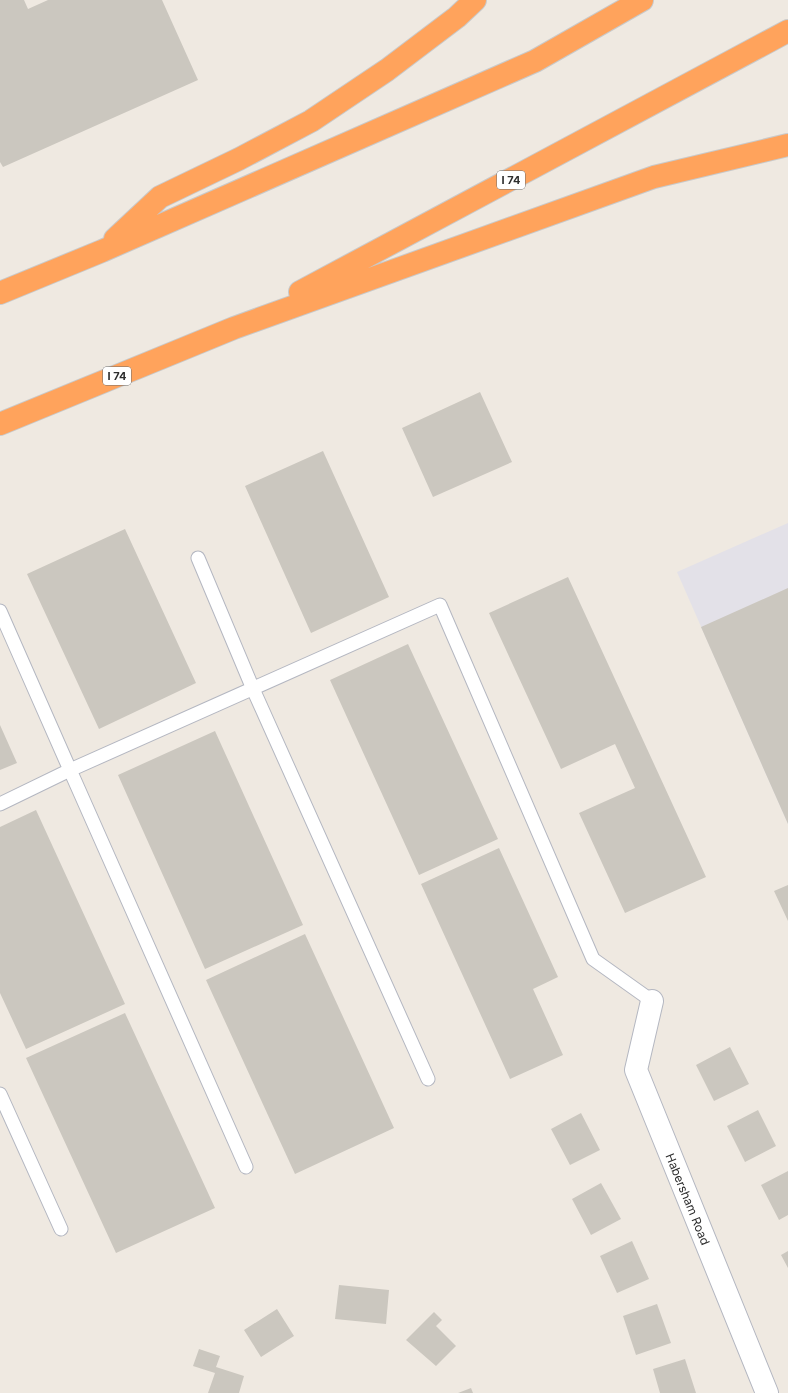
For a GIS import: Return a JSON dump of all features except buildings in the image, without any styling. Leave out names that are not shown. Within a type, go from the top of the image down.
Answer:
[{"type":"highway","points":[[102,251],[160,197],[239,160],[311,121],[387,70],[457,17],[475,0]]},
{"type":"highway","points":[[0,293],[102,251],[535,61],[642,0]]},
{"type":"highway","name":"I 74","points":[[0,424],[234,328],[788,32]]},
{"type":"highway","points":[[234,328],[654,177],[788,145]]},
{"type":"street","name":"Habersham Road","points":[[652,1002],[636,1070],[767,1393]]},
{"type":"lane","points":[[198,558],[253,689],[428,1079]]},
{"type":"lane","points":[[0,804],[70,770],[440,606],[593,959],[652,1002]]},
{"type":"lane","points":[[0,611],[246,1168]]},
{"type":"lane","points":[[0,1094],[61,1228]]},
{"type":"shaded area","points":[[788,523],[788,824],[677,572]]}]
